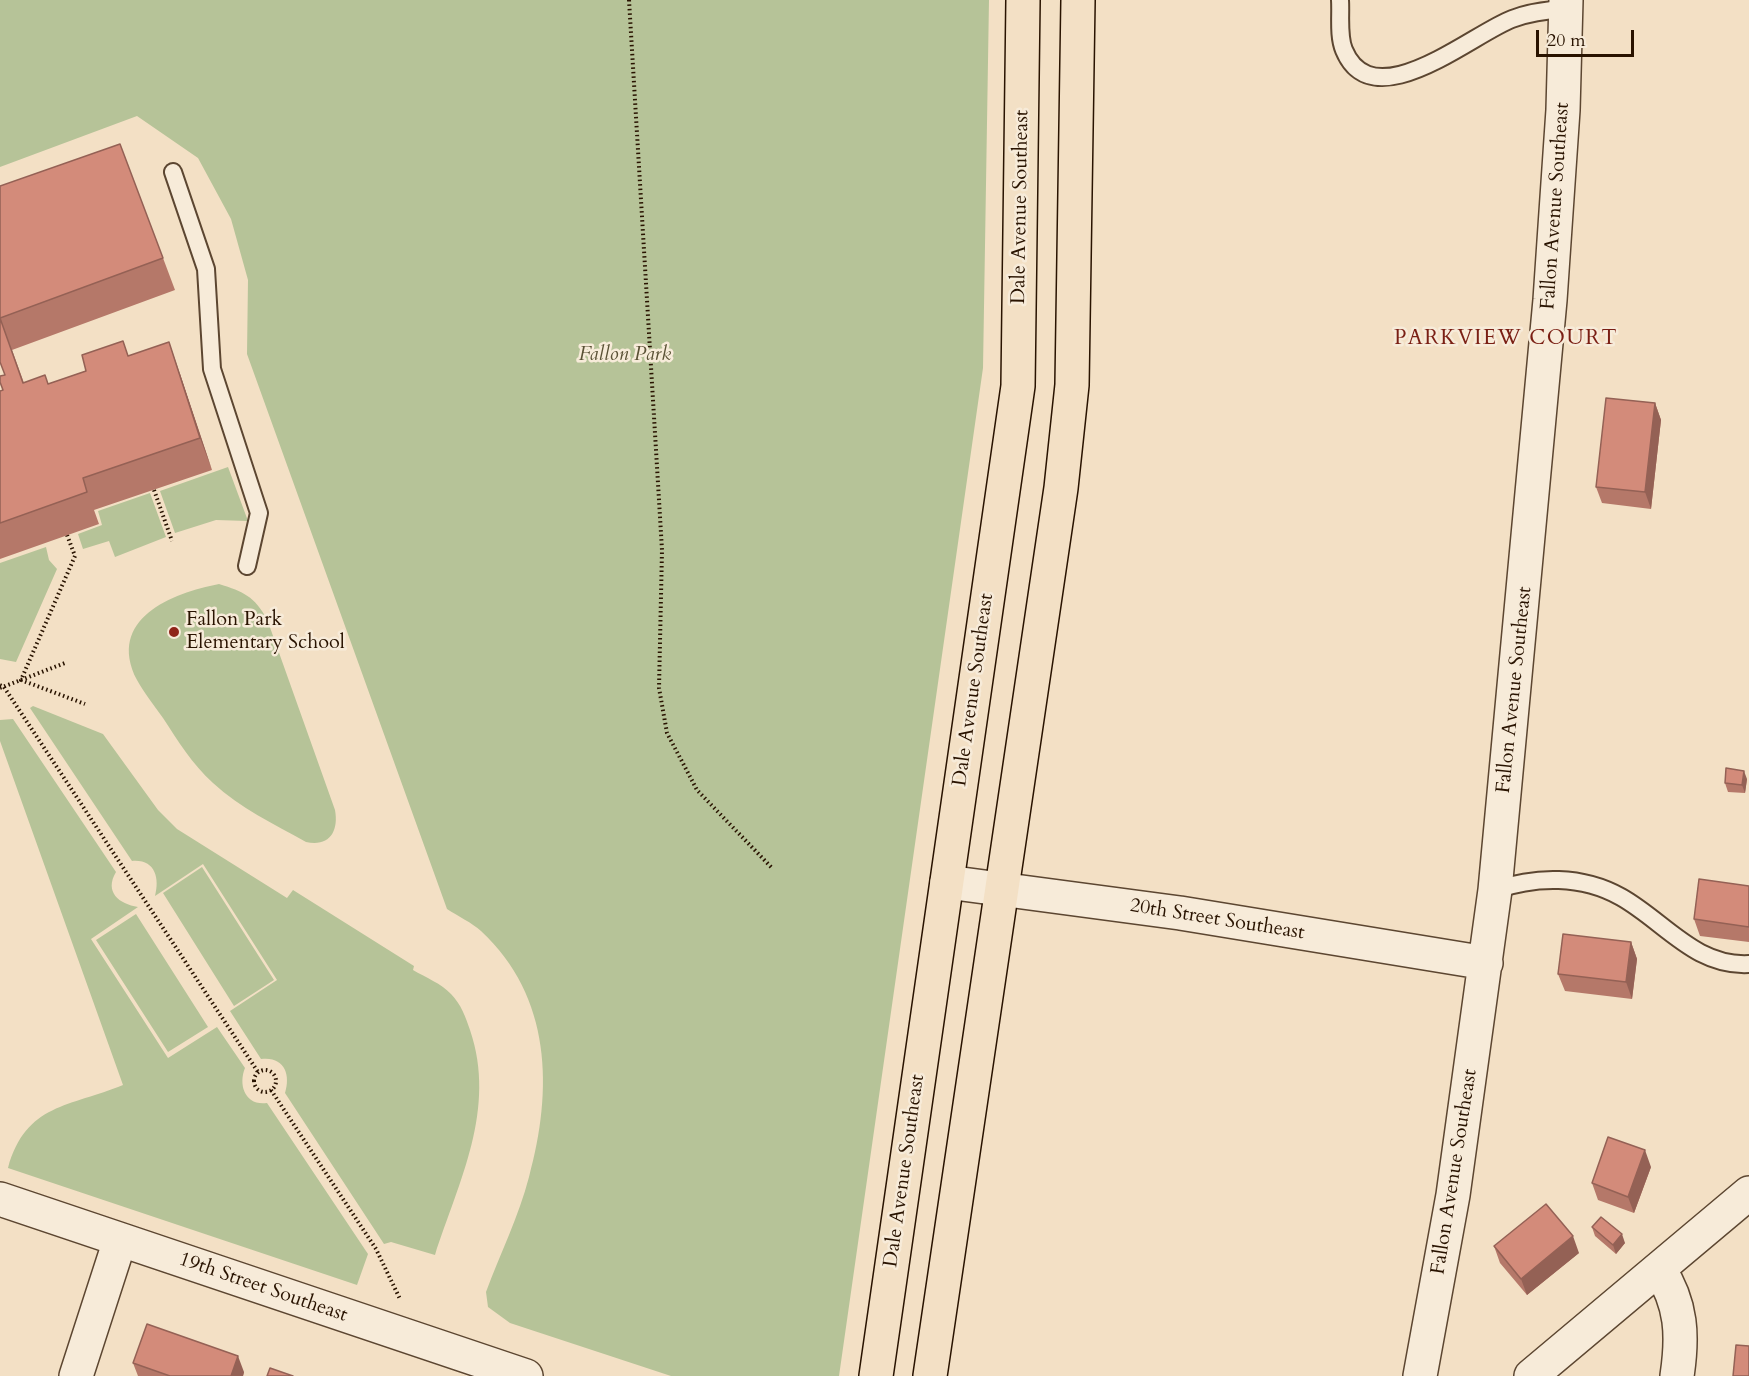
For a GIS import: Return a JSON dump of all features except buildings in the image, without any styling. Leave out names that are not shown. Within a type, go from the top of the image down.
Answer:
[{"type":"main road","name":"Dale Avenue Southeast","points":[[876,1376],[1018,386],[1023,0]]},
{"type":"main road","points":[[930,1376],[1061,488],[1072,385],[1078,0]]},
{"type":"street","name":"Fallon Avenue Southeast","points":[[1420,1376],[1453,1195],[1495,890],[1550,300],[1563,110],[1566,5]]},
{"type":"street","name":"20th Street Southeast","points":[[947,882],[1192,914],[1486,963]]},
{"type":"street","points":[[1531,1376],[1749,1193]]},
{"type":"street","name":"19th Street Southeast","points":[[0,1199],[526,1376]]},
{"type":"street","points":[[76,1376],[120,1240]]},
{"type":"street","points":[[1659,1269],[1671,1288],[1680,1315],[1682,1344],[1677,1376]]},
{"type":"lane","points":[[1340,0],[1343,47],[1347,57],[1361,71],[1378,78],[1397,77],[1423,66],[1510,20],[1566,5]]},
{"type":"lane","points":[[173,172],[206,269],[212,369],[259,513],[247,566]]},
{"type":"lane","points":[[1495,890],[1520,882],[1552,879],[1587,884],[1620,897],[1697,953],[1723,962],[1749,964]]},
{"type":"path","points":[[629,0],[662,550],[660,688],[667,733],[697,790],[772,868]]},
{"type":"path","points":[[154,490],[172,541]]},
{"type":"path","points":[[21,680],[75,556],[67,535]]},
{"type":"path","points":[[65,663],[1,687],[258,1072]]},
{"type":"path","points":[[21,680],[85,704]]},
{"type":"path","points":[[270,1071],[275,1077],[275,1084],[271,1090],[261,1091],[255,1087],[254,1077],[258,1072],[270,1071]]},
{"type":"path","points":[[271,1090],[376,1250],[400,1299]]},
{"type":"green space","name":"Fallon Park","points":[[0,0],[989,0],[983,368],[839,1376],[671,1376],[510,1323],[488,1307],[486,1292],[520,1206],[537,1144],[542,1111],[543,1078],[541,1046],[534,1015],[522,985],[504,957],[481,931],[447,909],[247,354],[248,280],[231,219],[198,158],[137,116],[0,167]]},
{"type":"green space","points":[[228,467],[248,521],[216,520],[175,533],[160,491]]},
{"type":"green space","points":[[150,493],[166,537],[115,557],[109,541],[83,549],[78,534],[102,525],[98,511]]},
{"type":"green space","points":[[46,547],[49,560],[57,569],[16,662],[0,659],[0,563]]},
{"type":"green space","points":[[219,584],[248,596],[258,605],[267,619],[335,810],[334,831],[326,840],[306,842],[246,808],[223,792],[198,768],[137,680],[130,659],[130,641],[137,625],[149,612],[164,602],[182,594]]},
{"type":"green space","points":[[33,706],[103,734],[158,810],[177,829],[287,898],[293,890],[414,966],[413,970],[443,987],[458,1002],[468,1025],[477,1059],[479,1088],[477,1116],[464,1172],[435,1255],[391,1242],[384,1244],[285,1093],[287,1079],[284,1068],[275,1060],[261,1059],[230,1011],[277,980],[203,864],[155,896],[157,883],[151,866],[140,861],[132,861],[30,708]]},
{"type":"green space","points":[[13,719],[116,872],[112,885],[115,896],[125,903],[138,907],[91,939],[168,1058],[217,1027],[245,1068],[242,1081],[245,1093],[253,1101],[267,1103],[368,1254],[357,1285],[8,1168],[16,1147],[26,1131],[38,1119],[52,1110],[123,1085],[0,741],[0,720]]},
{"type":"green space","points":[[202,867],[274,980],[234,1006],[163,893]]},
{"type":"green space","points":[[136,914],[208,1027],[168,1052],[96,940]]},
{"type":"place","name":"Fallon Park Elementary School","points":[[174,632]]},
{"type":"district","name":"PARKVIEW COURT","points":[[1506,339]]}]
